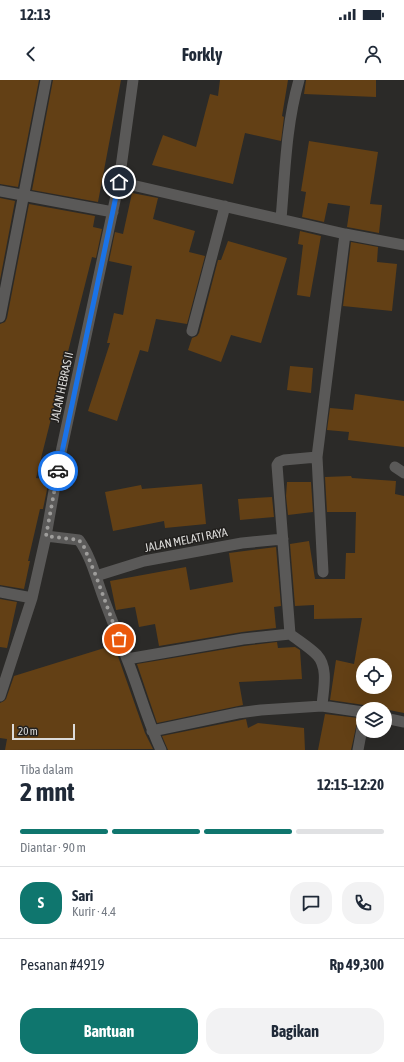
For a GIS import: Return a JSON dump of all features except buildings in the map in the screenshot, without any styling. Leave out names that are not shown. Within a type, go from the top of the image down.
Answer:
[{"type":"street","points":[[0,317],[46,80]]},
{"type":"street","name":"JALAN HEBRAS II","points":[[1,689],[32,598],[46,536],[60,457],[119,182],[133,80]]},
{"type":"street","points":[[281,219],[286,150],[295,96],[300,80]]},
{"type":"street","points":[[119,182],[345,234],[404,245]]},
{"type":"street","points":[[0,191],[113,212]]},
{"type":"street","points":[[192,331],[225,206]]},
{"type":"street","points":[[323,572],[317,457],[345,234]]},
{"type":"street","points":[[290,634],[284,574],[277,465],[279,462],[284,460],[317,457]]},
{"type":"street","points":[[46,536],[79,540],[84,547],[127,659],[152,731],[161,750]]},
{"type":"street","name":"JALAN MELATI RAYA","points":[[96,576],[144,561],[242,543],[283,540]]},
{"type":"street","points":[[0,592],[32,598]]},
{"type":"street","points":[[127,659],[243,639],[290,634],[318,655],[322,663],[324,671],[322,706]]},
{"type":"street","points":[[152,731],[238,713],[322,706],[356,711]]},
{"type":"street","points":[[392,719],[404,722]]},
{"type":"street","points":[[358,750],[360,738]]},
{"type":"way so far","points":[[58,471],[46,536],[79,540],[84,547],[119,639]]},
{"type":"route","points":[[58,471],[119,182]]}]
